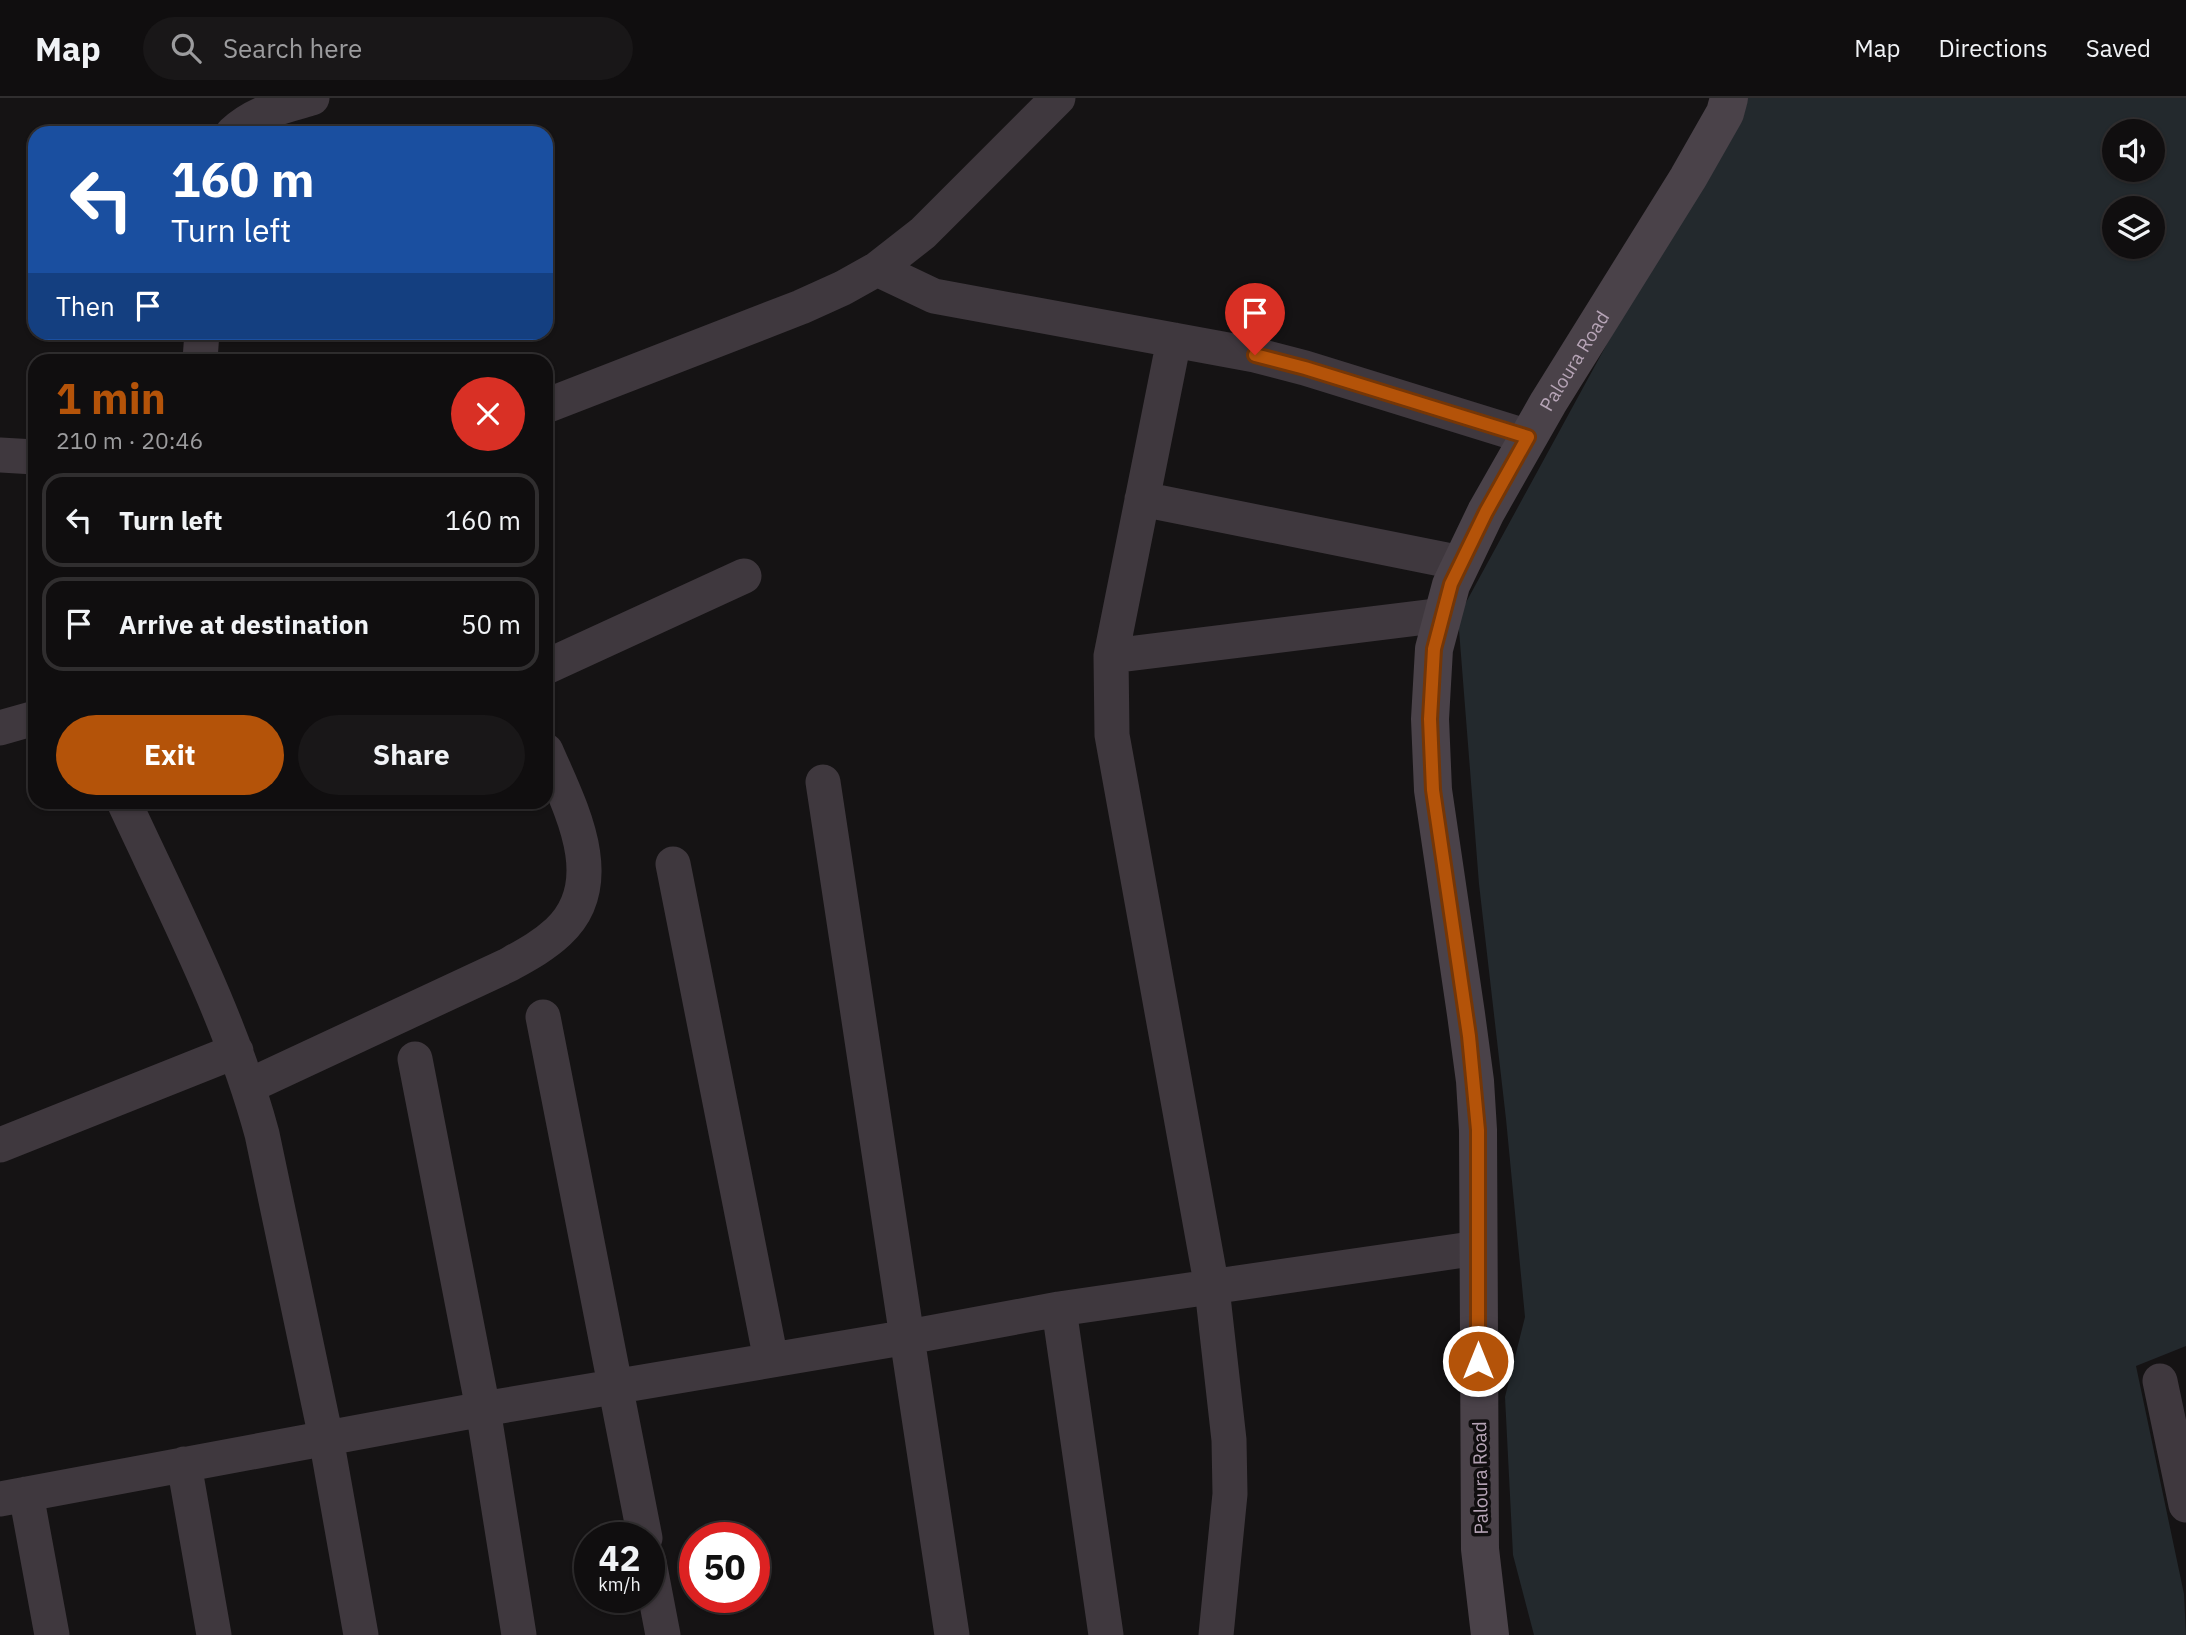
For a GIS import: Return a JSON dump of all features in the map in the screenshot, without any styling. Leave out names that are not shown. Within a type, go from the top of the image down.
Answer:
[{"type":"main road","name":"Paloura Road","points":[[1490,1635],[1480,1549],[1478,1130],[1475,1081],[1433,790],[1430,719],[1433,660],[1451,584],[1486,512],[1528,437],[1688,178],[1725,113],[1728,98]]},
{"type":"street","points":[[240,126],[262,113],[312,98]]},
{"type":"street","points":[[553,403],[801,307],[877,269],[923,233],[1058,98]]},
{"type":"street","points":[[877,269],[934,296],[1244,352],[1305,368],[1528,437]]},
{"type":"street","points":[[1174,340],[1111,656],[1112,735],[1212,1288],[1229,1440],[1230,1494],[1216,1635]]},
{"type":"street","points":[[0,455],[28,457]]},
{"type":"street","points":[[1142,499],[1461,563]]},
{"type":"street","points":[[553,664],[744,576]]},
{"type":"street","points":[[1111,656],[1443,615]]},
{"type":"street","points":[[0,728],[28,720]]},
{"type":"street","points":[[249,1086],[508,965],[539,948],[560,930],[577,905],[584,878],[583,851],[575,820],[553,768]]},
{"type":"street","points":[[823,782],[952,1635]]},
{"type":"street","points":[[127,809],[236,1051],[249,1086],[262,1135],[326,1438],[361,1635]]},
{"type":"street","points":[[673,864],[771,1360]]},
{"type":"street","points":[[543,1017],[642,1522]]},
{"type":"street","points":[[0,1145],[236,1051]]},
{"type":"street","points":[[415,1059],[483,1409],[519,1635]]},
{"type":"street","points":[[52,1635],[13,1496],[616,1385],[1059,1309],[1478,1248]]},
{"type":"street","points":[[1059,1309],[1106,1635]]},
{"type":"street","points":[[2160,1381],[2185,1495]]},
{"type":"street","points":[[184,1464],[214,1635]]},
{"type":"street","points":[[659,1613],[663,1635]]},
{"type":"shaded area","points":[[1748,98],[2186,98],[2186,1346],[2136,1366],[2184,1594],[2186,1635],[1534,1635],[1513,1555],[1505,1397],[1525,1317],[1479,884],[1458,617],[1650,265],[1742,121]]},
{"type":"route","points":[[1255,355],[1528,437],[1486,512],[1451,584],[1434,649],[1430,719],[1433,790],[1475,1081],[1478,1130],[1478,1361]]}]
